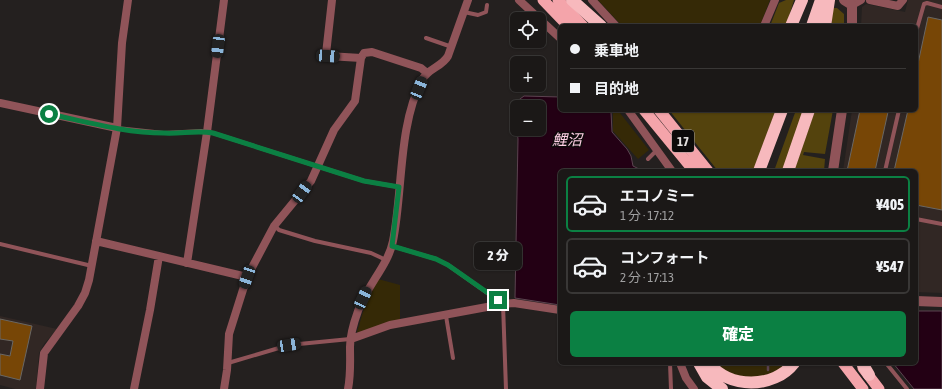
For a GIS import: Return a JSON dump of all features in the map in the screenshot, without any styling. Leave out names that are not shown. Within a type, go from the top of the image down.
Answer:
[{"type":"highway","points":[[542,0],[566,24]]},
{"type":"highway","points":[[558,0],[581,24]]},
{"type":"highway","points":[[572,0],[598,24]]},
{"type":"highway","points":[[792,24],[802,0]]},
{"type":"highway","points":[[805,24],[809,0]]},
{"type":"highway","points":[[813,24],[821,0]]},
{"type":"highway","points":[[826,24],[829,0]]},
{"type":"highway","name":"17","points":[[646,112],[692,169]]},
{"type":"highway","name":"17","points":[[660,112],[706,169]]},
{"type":"highway","points":[[760,169],[781,112]]},
{"type":"highway","points":[[768,169],[789,112]]},
{"type":"highway","points":[[789,169],[808,112]]},
{"type":"highway","points":[[700,365],[707,377],[722,389]]},
{"type":"highway","points":[[710,365],[715,372],[727,382],[734,386],[750,388],[767,386],[779,380],[792,365]]},
{"type":"highway","points":[[845,365],[863,389]]},
{"type":"highway","points":[[861,365],[879,389]]},
{"type":"street","points":[[40,389],[44,353],[86,293],[117,128],[122,43],[128,0]]},
{"type":"street","points":[[187,263],[207,132],[224,0]]},
{"type":"street","points":[[332,0],[326,54],[361,58]]},
{"type":"street","points":[[348,389],[352,370],[351,338],[363,298],[386,260],[392,246],[399,187],[412,109],[422,78],[445,61],[452,48],[468,0]]},
{"type":"street","points":[[519,0],[558,36]]},
{"type":"street","points":[[592,0],[614,24]]},
{"type":"street","points":[[765,24],[775,0]]},
{"type":"street","points":[[870,0],[898,6],[903,0]]},
{"type":"street","points":[[852,2],[852,24]]},
{"type":"street","points":[[224,389],[228,364],[229,334],[247,277],[274,226],[311,181],[317,165],[338,124],[357,97],[361,58],[366,52],[372,52],[421,68],[427,73]]},
{"type":"street","points":[[0,103],[117,128]]},
{"type":"street","points":[[629,112],[670,169]]},
{"type":"street","points":[[833,169],[842,112]]},
{"type":"street","points":[[96,241],[247,277]]},
{"type":"street","points":[[134,389],[159,256]]},
{"type":"street","points":[[918,301],[942,302]]},
{"type":"street","points":[[351,338],[390,324],[446,316],[503,304],[514,303],[558,310]]},
{"type":"street","points":[[681,365],[686,378],[694,389]]},
{"type":"lane","points":[[918,25],[924,4],[926,3],[942,6]]},
{"type":"lane","points":[[464,12],[482,14],[486,12],[487,5]]},
{"type":"lane","points":[[426,38],[452,48]]},
{"type":"lane","points":[[886,169],[899,112]]},
{"type":"lane","points":[[117,128],[164,133],[207,132],[317,165],[364,181],[399,187]]},
{"type":"lane","points":[[648,159],[656,151]]},
{"type":"lane","points":[[918,219],[942,224]]},
{"type":"lane","points":[[274,226],[279,230],[315,241],[371,253],[386,260]]},
{"type":"lane","points":[[0,244],[92,266]]},
{"type":"lane","points":[[392,246],[436,259],[448,265],[503,304],[506,389]]},
{"type":"lane","points":[[446,316],[452,358]]},
{"type":"lane","points":[[228,364],[289,345],[351,338]]},
{"type":"lane","points":[[670,365],[671,389]]},
{"type":"lane","points":[[888,365],[906,389]]},
{"type":"shaded area","points":[[598,0],[770,0],[761,24],[620,24]]},
{"type":"shaded area","points":[[786,0],[794,0],[787,24],[771,24],[779,3]]},
{"type":"shaded area","points":[[908,0],[942,0],[942,293],[918,292],[918,169],[843,169],[852,112],[918,112],[918,24],[861,24],[862,7],[866,4],[905,12]]},
{"type":"shaded area","points":[[833,8],[837,8],[844,14],[844,24],[831,24]]},
{"type":"shaded area","points":[[613,112],[618,112],[649,150],[638,159],[613,131]]},
{"type":"shaded area","points":[[671,112],[775,112],[754,169],[716,169]]},
{"type":"shaded area","points":[[795,112],[803,112],[786,169],[775,169]]},
{"type":"shaded area","points":[[814,112],[833,112],[825,154],[804,152],[803,155],[825,159],[824,169],[795,169]]},
{"type":"shaded area","points":[[378,279],[400,285],[400,320],[358,333],[357,332],[366,302]]},
{"type":"shaded area","points":[[0,316],[57,329],[44,344],[39,353],[36,389],[15,389],[0,385]]},
{"type":"shaded area","points":[[718,365],[784,365],[777,374],[737,381]]},
{"type":"water","name":"鯉沼","points":[[524,96],[558,97],[558,112],[611,112],[612,132],[627,149],[631,156],[633,166],[639,169],[558,169],[558,305],[515,298],[518,136],[546,136],[546,100],[519,100]]},
{"type":"water","points":[[918,311],[942,311],[942,389],[914,389],[895,365],[918,365]]},
{"type":"building","points":[[928,17],[942,20],[942,210],[918,205],[918,169],[894,169],[908,112],[918,112],[918,64]]},
{"type":"building","points":[[860,112],[888,112],[875,169],[847,169]]},
{"type":"building","points":[[0,319],[32,326],[20,380],[0,375],[0,354],[10,356],[13,341],[0,339]]},
{"type":"waterway","points":[[768,365],[768,370]]},
{"type":"route","points":[[49,114],[138,131],[164,133],[202,131],[213,133],[364,181],[399,187],[392,246],[436,259],[448,265],[498,300]]}]
